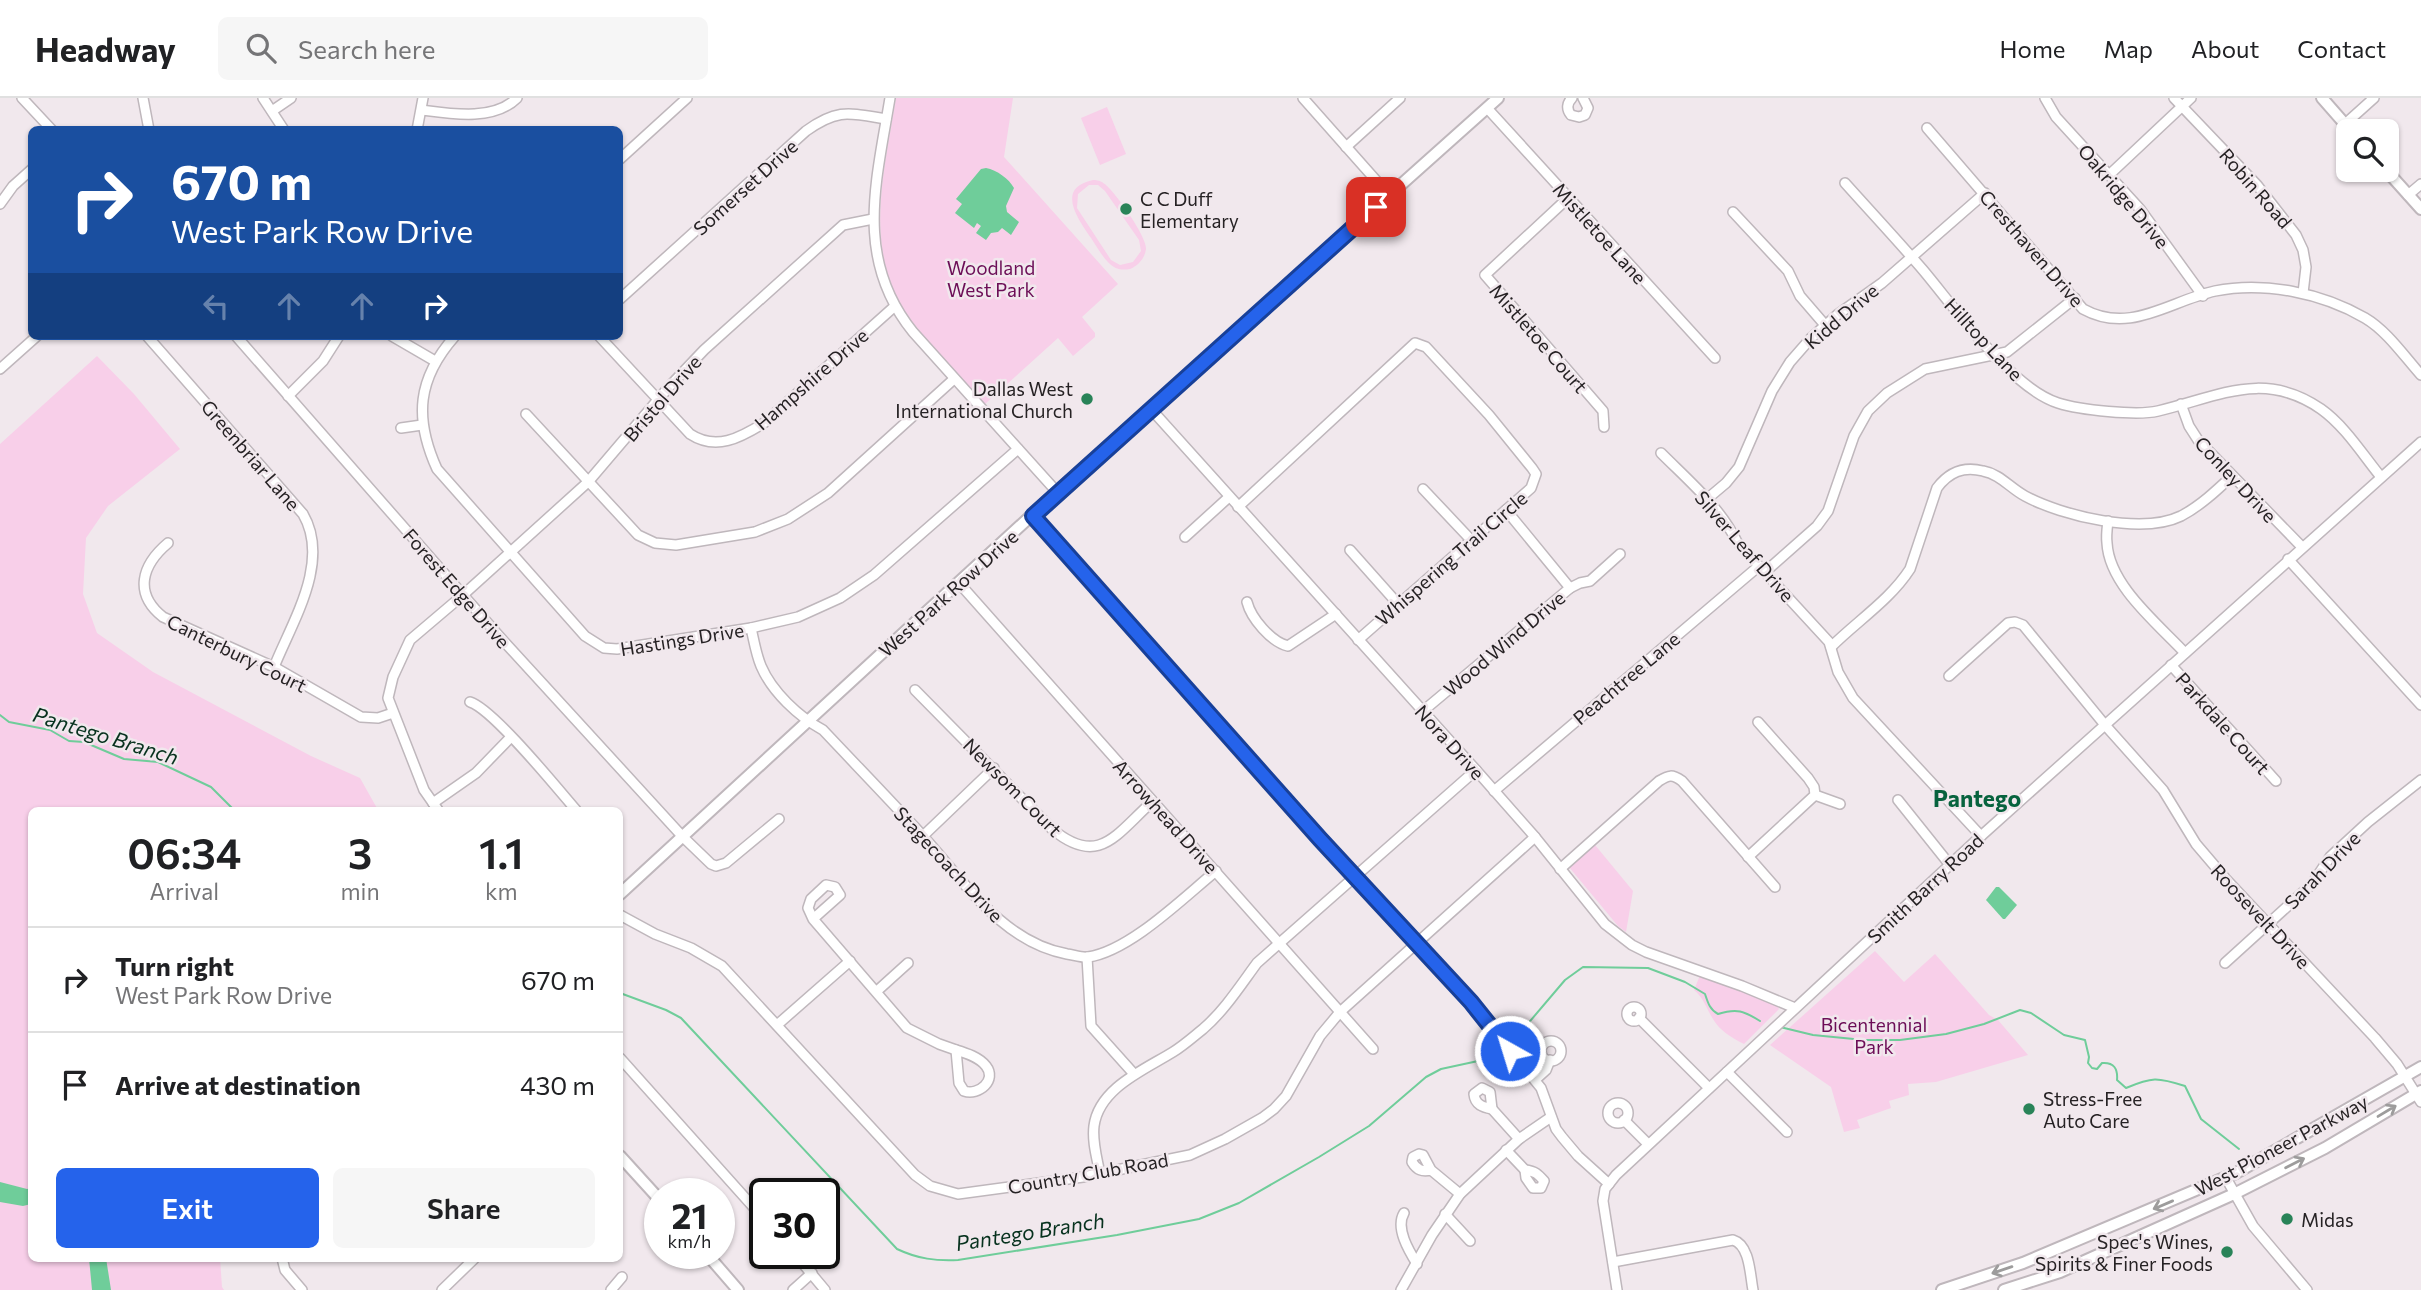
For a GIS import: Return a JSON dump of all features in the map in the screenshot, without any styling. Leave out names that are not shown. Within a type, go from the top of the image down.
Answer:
[{"type":"main road","name":"West Park Row Drive","points":[[623,891],[1057,492],[1498,98]]},
{"type":"main road","points":[[2322,98],[2340,119]]},
{"type":"main road","points":[[2397,182],[2421,209]]},
{"type":"main road","name":"West Pioneer Parkway","points":[[1942,1290],[2031,1260],[2225,1178],[2421,1067]]},
{"type":"main road","name":"West Pioneer Parkway","points":[[2004,1290],[2069,1268],[2234,1194],[2419,1096]]},
{"type":"main road","points":[[623,1159],[644,1182]]},
{"type":"main road","points":[[720,1269],[738,1290]]},
{"type":"street","points":[[22,98],[48,126]]},
{"type":"street","points":[[29,106],[37,98]]},
{"type":"street","points":[[143,98],[148,126]]},
{"type":"street","points":[[263,98],[281,126]]},
{"type":"street","points":[[272,111],[291,98]]},
{"type":"street","points":[[418,126],[423,98]]},
{"type":"street","points":[[422,110],[463,115],[496,110],[517,98]]},
{"type":"street","points":[[890,98],[873,219],[874,245],[881,277],[908,326],[1057,492]]},
{"type":"street","points":[[1303,98],[1389,195]]},
{"type":"street","points":[[1346,147],[1400,98]]},
{"type":"street","points":[[1569,99],[1569,112],[1579,117],[1585,115],[1588,108],[1583,98]]},
{"type":"street","name":"Oakridge Drive","points":[[2045,98],[2056,117],[2140,209],[2203,296]]},
{"type":"street","name":"Robin Road","points":[[2174,98],[2257,186],[2296,235],[2304,250],[2306,267],[2302,293]]},
{"type":"street","points":[[2109,175],[2191,98]]},
{"type":"street","points":[[2356,119],[2374,98]]},
{"type":"street","points":[[623,156],[682,100]]},
{"type":"street","name":"Mistletoe Lane","points":[[1487,108],[1715,358]]},
{"type":"street","name":"Somerset Drive","points":[[623,296],[806,131],[823,119],[835,114],[852,113],[886,119]]},
{"type":"street","name":"Cresthaven Drive","points":[[1927,128],[2083,309],[2096,316],[2115,320],[2141,316],[2216,291],[2261,288],[2302,293],[2366,319],[2394,344],[2421,375]]},
{"type":"street","points":[[0,204],[13,186],[28,173]]},
{"type":"street","name":"Hilltop Lane","points":[[1845,183],[1996,356],[2029,387],[2058,403],[2134,412],[2156,411],[2249,387],[2289,394],[2324,411],[2381,477]]},
{"type":"street","points":[[2409,195],[2421,184]]},
{"type":"street","name":"Kidd Drive","points":[[1707,499],[1726,483],[1739,467],[1772,391],[1790,362],[1811,338],[1912,257],[1985,193]]},
{"type":"street","name":"Mistletoe Court","points":[[1568,198],[1485,275],[1603,411],[1604,427]]},
{"type":"street","points":[[1733,212],[1788,271],[1800,296],[1825,326]]},
{"type":"street","name":"Bristol Drive","points":[[463,596],[588,482],[704,349],[843,225],[873,219]]},
{"type":"street","name":"Peachtree Lane","points":[[1493,791],[1817,526],[1828,511],[1854,436],[1868,411],[1898,384],[1925,369],[2007,352],[2075,298]]},
{"type":"street","name":"Hampshire Drive","points":[[603,340],[690,434],[700,441],[715,444],[741,437],[764,423],[895,306]]},
{"type":"street","points":[[0,369],[33,340]]},
{"type":"street","name":"Greenbriar Lane","points":[[151,340],[303,514],[310,526],[313,536],[310,578],[274,667]]},
{"type":"street","name":"Forest Edge Drive","points":[[239,340],[463,596],[682,836],[711,864],[721,866],[779,819]]},
{"type":"street","points":[[288,396],[323,361],[336,340]]},
{"type":"street","points":[[398,340],[435,361],[452,340]]},
{"type":"street","name":"Whispering Trail Circle","points":[[1238,507],[1415,343],[1426,347],[1480,405],[1536,474],[1531,488],[1358,640]]},
{"type":"street","name":"Hastings Drive","points":[[435,361],[425,387],[422,425],[425,442],[437,469],[585,636],[604,649],[635,648],[751,628],[798,617],[840,598],[874,575],[1018,449]]},
{"type":"street","points":[[526,414],[638,535],[655,544],[676,545],[755,532],[788,519],[828,493],[954,379]]},
{"type":"street","name":"Conley Drive","points":[[2181,404],[2192,432],[2302,547]]},
{"type":"street","name":"Nora Drive","points":[[1151,409],[1476,770],[1535,837],[1605,924],[1632,945],[1795,1008]]},
{"type":"street","points":[[401,428],[422,425]]},
{"type":"street","name":"Smith Barry Road","points":[[1609,1184],[1648,1144],[1950,864],[2288,559],[2420,445]]},
{"type":"street","name":"Silver Leaf Drive","points":[[1661,453],[1707,499],[1728,524],[1737,542],[1808,618],[1831,647],[1838,672],[1853,698],[1981,836]]},
{"type":"street","points":[[1831,647],[1889,594],[1910,569],[1937,488],[1945,477],[1953,472],[1963,469],[1982,470],[2038,502],[2082,517],[2125,524],[2158,522],[2179,517],[2203,502],[2232,476]]},
{"type":"street","points":[[1423,489],[1472,541]]},
{"type":"street","points":[[1185,537],[1229,496]]},
{"type":"street","points":[[1506,510],[1570,588]]},
{"type":"street","points":[[1033,516],[1355,877],[1471,1002],[1535,1080],[1541,1088],[1556,1129],[1609,1184],[1603,1201],[1617,1290]]},
{"type":"street","points":[[2108,522],[2107,544],[2112,566],[2120,582],[2185,653]]},
{"type":"street","name":"Canterbury Court","points":[[168,543],[149,562],[145,573],[145,592],[159,614],[274,667],[361,717],[378,718],[393,713]]},
{"type":"street","points":[[1350,550],[1398,604]]},
{"type":"street","name":"Wood Wind Drive","points":[[1423,711],[1570,588],[1590,581],[1620,554]]},
{"type":"street","points":[[2288,559],[2421,705]]},
{"type":"street","name":"Arrowhead Drive","points":[[959,583],[1373,1049]]},
{"type":"street","points":[[463,596],[410,640],[389,691],[389,703],[424,790],[436,807],[476,773],[511,737]]},
{"type":"street","points":[[1247,602],[1249,611],[1274,639],[1288,646],[1336,614]]},
{"type":"street","name":"Roosevelt Drive","points":[[1949,676],[2008,623],[2023,625],[2105,725],[2163,790],[2196,844],[2375,1038],[2419,1096]]},
{"type":"street","name":"Stagecoach Drive","points":[[751,628],[759,663],[765,676],[807,722],[823,730],[923,836],[985,907],[1012,930],[1051,951],[1087,957]]},
{"type":"street","name":"Parkdale Court","points":[[2171,665],[2276,781]]},
{"type":"street","name":"Newsom Court","points":[[915,690],[1062,837],[1086,848],[1097,848],[1152,802]]},
{"type":"street","points":[[470,702],[481,706],[573,807]]},
{"type":"street","points":[[1758,722],[1808,778],[1815,795]]},
{"type":"street","points":[[923,836],[994,768]]},
{"type":"street","points":[[1100,1174],[1093,1137],[1100,1106],[1134,1074],[1175,1051],[1205,1028],[1231,999],[1257,963],[1476,770]]},
{"type":"street","points":[[1560,869],[1669,775],[1682,781],[1775,887]]},
{"type":"street","name":"Sarah Drive","points":[[2225,963],[2312,884],[2330,857],[2368,822],[2421,780]]},
{"type":"street","points":[[1815,795],[1840,804]]},
{"type":"street","points":[[1748,857],[1815,795]]},
{"type":"street","points":[[1898,800],[1950,864]]},
{"type":"street","name":"Country Club Road","points":[[623,917],[655,934],[691,948],[722,966],[915,1175],[930,1186],[957,1194],[1100,1174],[1190,1155],[1262,1118],[1286,1096],[1320,1036],[1340,1012],[1535,837]]},
{"type":"street","points":[[1134,1074],[1091,1026],[1087,957],[1132,938],[1216,871]]},
{"type":"street","points":[[813,919],[907,1028],[939,1045],[956,1050],[980,1060],[985,1065],[990,1072],[990,1079],[982,1089],[964,1091],[959,1083],[956,1050]]},
{"type":"street","points":[[777,1025],[850,961]]},
{"type":"street","points":[[877,991],[908,963]]},
{"type":"street","points":[[1639,1018],[1709,1088]]},
{"type":"street","points":[[1535,1080],[1546,1070],[1550,1060]]},
{"type":"street","points":[[623,1061],[749,1202]]},
{"type":"street","points":[[1727,1072],[1787,1132]]},
{"type":"street","points":[[1492,1109],[1519,1139]]},
{"type":"street","points":[[1401,1290],[1445,1214],[1460,1194],[1506,1150],[1551,1116]]},
{"type":"street","points":[[1624,1120],[1648,1144]]},
{"type":"street","points":[[1506,1150],[1525,1170]]},
{"type":"street","points":[[1431,1170],[1460,1194]]},
{"type":"street","points":[[2225,1178],[2253,1226],[2307,1290]]},
{"type":"street","points":[[1404,1213],[1401,1218],[1406,1245],[1418,1264]]},
{"type":"street","points":[[1445,1214],[1470,1241]]},
{"type":"street","points":[[1613,1262],[1733,1240],[1744,1247],[1753,1290]]},
{"type":"street","points":[[283,1262],[285,1270],[302,1290]]},
{"type":"street","points":[[449,1288],[472,1262]]},
{"type":"street","points":[[808,1269],[825,1290]]},
{"type":"street","points":[[793,1290],[812,1273]]},
{"type":"street","points":[[611,1290],[622,1277]]},
{"type":"green space","name":"Woodland West Park","points":[[896,98],[1013,98],[1004,157],[1118,284],[1082,317],[1095,333],[1095,337],[1073,356],[1058,338],[985,404],[911,320],[896,295],[886,268],[880,212]]},
{"type":"green space","points":[[1107,107],[1126,154],[1100,165],[1081,118]]},
{"type":"green space","points":[[1093,180],[1104,183],[1131,216],[1142,235],[1146,249],[1136,266],[1118,269],[1101,254],[1080,222],[1073,205],[1072,197],[1081,184]],"holes":[[[1089,185],[1098,185],[1139,240],[1141,251],[1133,262],[1120,265],[1111,260],[1077,208],[1078,194]]]},
{"type":"green space","points":[[97,356],[134,394],[180,449],[108,506],[86,538],[83,594],[97,633],[153,672],[311,756],[360,778],[376,807],[28,807],[28,1262],[220,1262],[224,1290],[0,1290],[0,444]]},
{"type":"green space","points":[[1595,845],[1633,891],[1626,932],[1569,867]]},
{"type":"green space","name":"Bicentennial Park","points":[[1875,951],[1904,982],[1935,954],[2028,1055],[1936,1082],[1908,1084],[1909,1095],[1889,1101],[1891,1108],[1857,1120],[1860,1128],[1844,1132],[1831,1087],[1770,1045]]},
{"type":"green space","name":"Bicentennial Park","points":[[1701,973],[1776,1003],[1779,1009],[1744,1044],[1719,1027],[1694,990]]},
{"type":"shaded area","points":[[986,168],[1002,175],[1014,188],[1006,206],[1007,212],[1019,222],[1011,235],[1002,228],[991,233],[986,240],[976,233],[981,226],[977,223],[974,228],[955,213],[962,204],[956,199],[981,169]]},
{"type":"shaded area","points":[[1996,887],[2017,905],[2005,919],[1986,900]]},
{"type":"shaded area","points":[[0,1182],[28,1189],[28,1205],[0,1202]]},
{"type":"shaded area","points":[[89,1262],[107,1262],[111,1290],[92,1290]]},
{"type":"waterway","name":"Pantego Branch","points":[[0,715],[9,722],[50,730],[69,741],[84,742],[124,759],[158,762],[211,787],[231,807]]},
{"type":"waterway","name":"Pantego Branch","points":[[1514,1040],[1565,980],[1583,967],[1648,968],[1685,982],[1705,994],[1711,1008],[1718,1014],[1740,1012],[1760,1021]]},
{"type":"waterway","name":"Pantego Branch","points":[[623,994],[681,1018],[897,1249],[920,1257],[942,1260],[958,1260],[1117,1235],[1199,1219],[1239,1203],[1369,1126],[1426,1077],[1441,1069],[1478,1061],[1503,1049]]},
{"type":"waterway","name":"Pantego Branch","points":[[1780,1027],[1813,1035],[1900,1040],[1946,1034],[1984,1024],[2020,1010],[2031,1013],[2064,1035],[2085,1040],[2088,1063],[2092,1068],[2097,1069],[2102,1063],[2112,1065],[2116,1070],[2117,1080],[2126,1088],[2155,1080],[2185,1086],[2201,1119],[2239,1149]]},
{"type":"place","name":"C C Duff Elementary","points":[[1126,209]]},
{"type":"place","name":"Dallas West International Church","points":[[1087,399]]},
{"type":"place","name":"Stress-Free Auto Care","points":[[2029,1109]]},
{"type":"place","name":"Midas","points":[[2287,1219]]},
{"type":"place","name":"Spec's Wines, Spirits & Finer Foods","points":[[2227,1252]]},
{"type":"district","name":"Pantego","points":[[1977,798]]},
{"type":"route","points":[[1376,207],[1033,516],[1320,839],[1471,1002],[1510,1051]]}]
